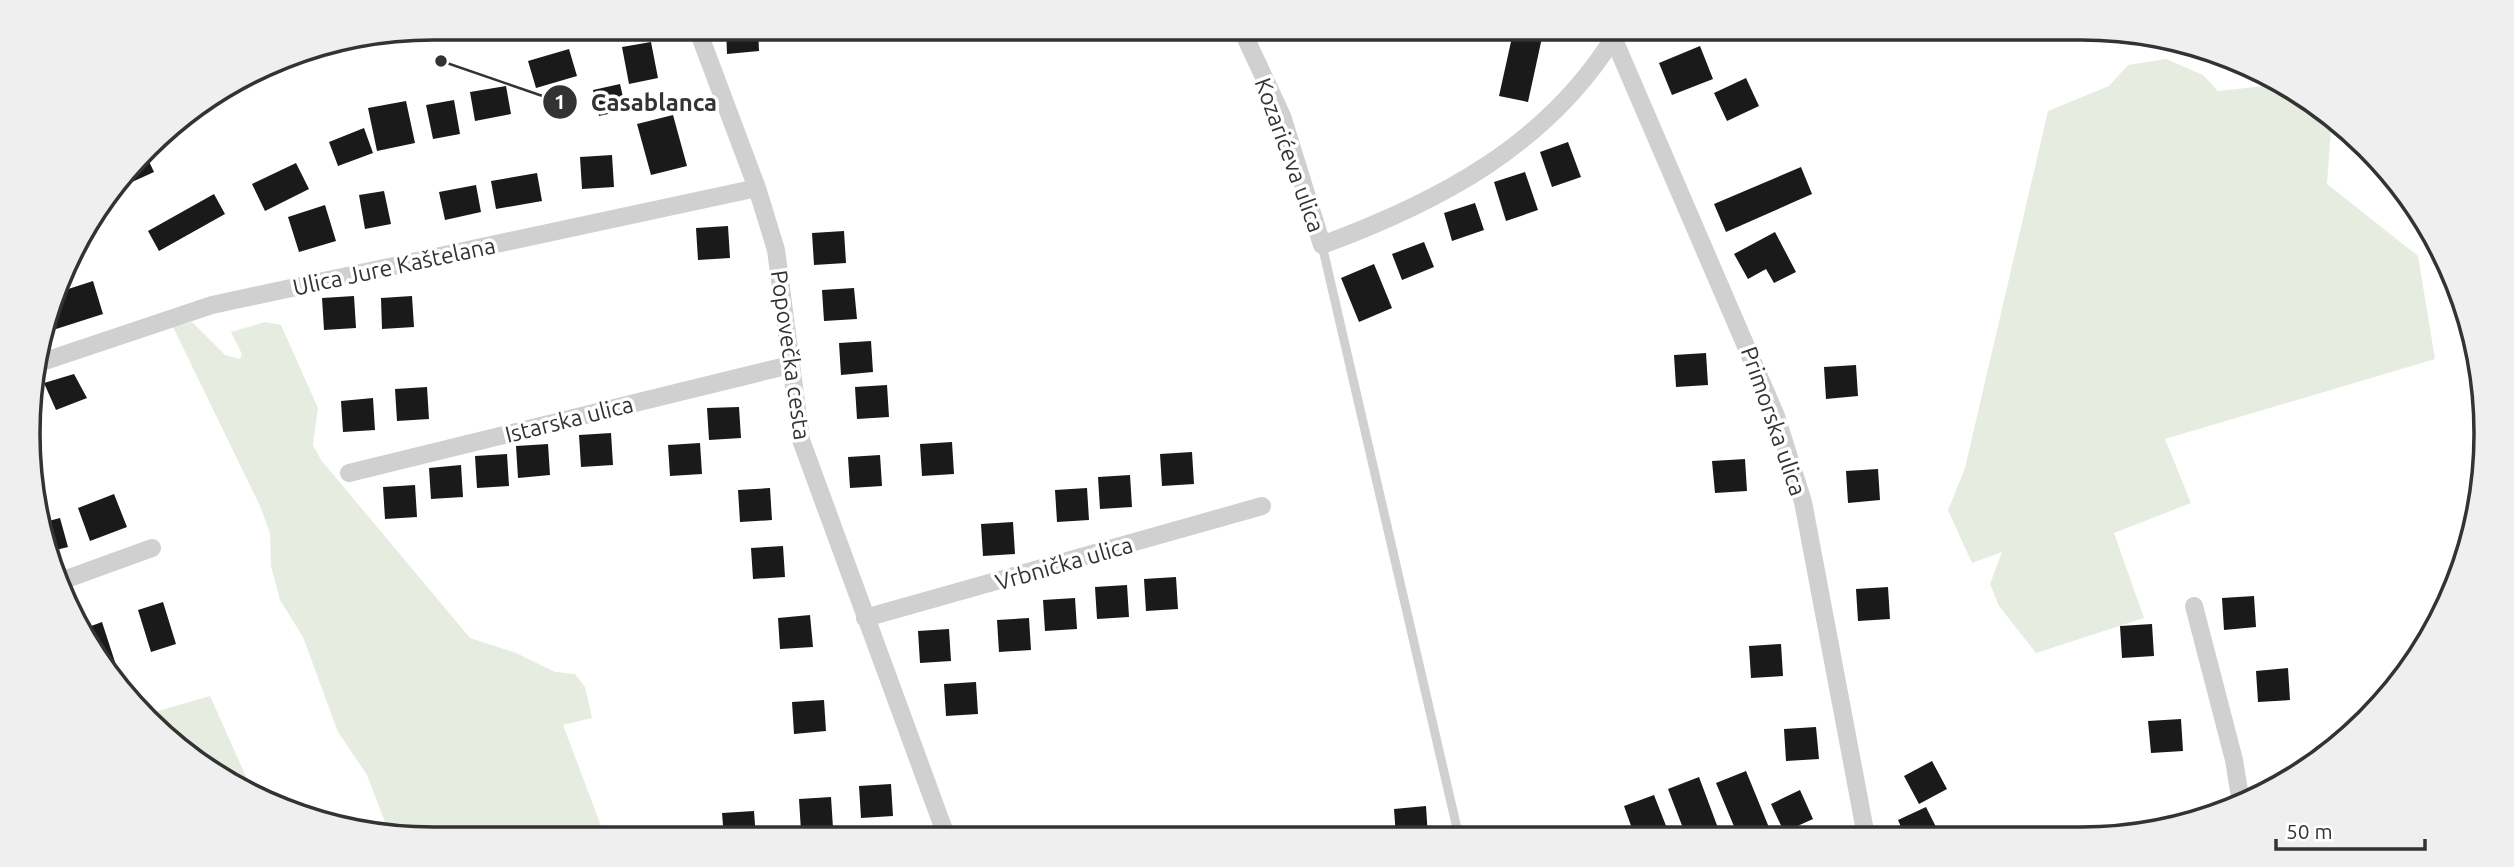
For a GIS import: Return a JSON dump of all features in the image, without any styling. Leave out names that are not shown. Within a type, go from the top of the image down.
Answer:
[{"type":"street","name":"Popovečka cesta","points":[[702,40],[757,188],[776,250],[801,440],[943,827]]},
{"type":"street","name":"Kozarićeva ulica","points":[[1247,40],[1282,116],[1322,245]]},
{"type":"street","points":[[1322,245],[1384,222],[1469,179],[1544,124],[1591,74],[1608,40]]},
{"type":"street","name":"Primorska ulica","points":[[1615,40],[1749,346],[1780,428],[1803,502],[1864,827]]},
{"type":"street","name":"Ulica Jure Kaštelana","points":[[47,360],[212,305],[757,188]]},
{"type":"street","name":"Istarska ulica","points":[[349,473],[790,365]]},
{"type":"street","name":"Vrbnička ulica","points":[[866,618],[1262,506]]},
{"type":"street","points":[[68,579],[152,548]]},
{"type":"street","points":[[2194,606],[2234,760],[2239,793]]},
{"type":"lane","points":[[1322,245],[1456,827]]},
{"type":"shaded area","points":[[2166,59],[2203,75],[2218,91],[2264,86],[2331,131],[2327,184],[2418,256],[2435,359],[2165,439],[2191,503],[2114,533],[2144,618],[2036,653],[1999,606],[1990,584],[2002,552],[1972,563],[1948,510],[1965,468],[2048,111],[2109,86],[2128,65]]},
{"type":"shaded area","points":[[192,322],[225,355],[240,359],[242,354],[231,332],[265,322],[281,325],[318,408],[313,445],[321,460],[470,638],[516,653],[555,672],[575,674],[585,687],[592,718],[563,725],[601,827],[434,827],[382,823],[385,822],[367,775],[338,732],[303,637],[280,600],[271,566],[270,533],[260,506],[173,327]]},
{"type":"shaded area","points":[[210,696],[247,779],[194,745],[155,712]]},
{"type":"building","points":[[726,40],[759,40],[759,51],[727,54]]},
{"type":"building","points":[[1511,40],[1541,40],[1528,102],[1499,96]]},
{"type":"building","points":[[651,42],[658,78],[629,84],[622,47]]},
{"type":"building","points":[[1700,46],[1713,79],[1672,95],[1659,63]]},
{"type":"building","points":[[569,49],[577,76],[536,88],[528,61]]},
{"type":"building","points":[[1746,78],[1759,106],[1727,121],[1714,93]]},
{"type":"building","points":[[620,84],[626,110],[599,116],[593,90]]},
{"type":"building","points":[[506,86],[511,114],[475,121],[470,92]]},
{"type":"building","points":[[454,100],[460,134],[433,139],[426,105]]},
{"type":"building","points":[[406,101],[415,143],[377,151],[368,108]]},
{"type":"building","points":[[673,115],[687,166],[651,175],[637,124]]},
{"type":"building","points":[[364,128],[373,153],[338,166],[329,142]]},
{"type":"building","points":[[1568,142],[1581,177],[1552,187],[1540,152]]},
{"type":"building","points":[[612,155],[614,187],[582,189],[580,157]]},
{"type":"building","points":[[149,162],[154,172],[131,182]]},
{"type":"building","points":[[296,163],[309,189],[265,211],[252,184]]},
{"type":"building","points":[[1801,167],[1812,194],[1726,232],[1714,204]]},
{"type":"building","points":[[1525,172],[1538,210],[1506,221],[1494,182]]},
{"type":"building","points":[[537,173],[542,201],[496,209],[491,181]]},
{"type":"building","points":[[476,185],[481,212],[445,220],[439,192]]},
{"type":"building","points":[[384,191],[391,224],[365,229],[359,195]]},
{"type":"building","points":[[214,194],[225,214],[159,251],[148,231]]},
{"type":"building","points":[[1475,203],[1484,230],[1452,241],[1444,213]]},
{"type":"building","points":[[325,205],[336,241],[299,252],[288,217]]},
{"type":"building","points":[[728,226],[730,258],[698,260],[696,228]]},
{"type":"building","points":[[844,231],[846,263],[814,265],[812,233]]},
{"type":"building","points":[[1775,232],[1796,272],[1774,283],[1766,269],[1748,279],[1734,254]]},
{"type":"building","points":[[1424,242],[1434,267],[1402,280],[1392,254]]},
{"type":"building","points":[[1374,264],[1392,308],[1359,322],[1341,278]]},
{"type":"building","points":[[93,281],[103,314],[55,329],[68,289]]},
{"type":"building","points":[[854,288],[857,319],[824,321],[822,290]]},
{"type":"building","points":[[354,296],[356,328],[324,330],[322,298]]},
{"type":"building","points":[[412,296],[414,327],[382,329],[381,298]]},
{"type":"building","points":[[871,341],[873,372],[841,375],[839,343]]},
{"type":"building","points":[[1706,353],[1708,385],[1676,387],[1674,355]]},
{"type":"building","points":[[1856,365],[1858,396],[1826,399],[1824,367]]},
{"type":"building","points":[[74,374],[87,398],[56,410],[44,383]]},
{"type":"building","points":[[887,385],[889,417],[857,419],[855,387]]},
{"type":"building","points":[[427,387],[429,419],[397,421],[395,389]]},
{"type":"building","points":[[373,398],[375,430],[343,432],[341,401]]},
{"type":"building","points":[[739,407],[741,438],[709,440],[707,408]]},
{"type":"building","points":[[611,433],[613,465],[581,467],[579,435]]},
{"type":"building","points":[[952,442],[954,474],[922,476],[920,444]]},
{"type":"building","points":[[700,443],[702,474],[670,476],[668,445]]},
{"type":"building","points":[[548,444],[550,475],[518,478],[516,446]]},
{"type":"building","points":[[1192,452],[1194,484],[1162,486],[1160,454]]},
{"type":"building","points":[[507,454],[509,486],[477,488],[475,456]]},
{"type":"building","points":[[880,455],[882,486],[850,488],[848,457]]},
{"type":"building","points":[[1745,459],[1747,491],[1715,493],[1712,461]]},
{"type":"building","points":[[461,465],[463,497],[431,499],[429,468]]},
{"type":"building","points":[[1878,469],[1880,500],[1848,503],[1846,471]]},
{"type":"building","points":[[1130,475],[1132,507],[1100,509],[1098,477]]},
{"type":"building","points":[[415,485],[417,517],[385,519],[383,487]]},
{"type":"building","points":[[770,488],[772,520],[740,522],[738,490]]},
{"type":"building","points":[[1087,488],[1089,520],[1057,522],[1055,490]]},
{"type":"building","points":[[114,494],[127,527],[90,541],[78,508]]},
{"type":"building","points":[[60,518],[68,547],[58,549],[51,520]]},
{"type":"building","points":[[1013,522],[1015,554],[983,556],[981,524]]},
{"type":"building","points":[[783,546],[785,577],[753,579],[751,548]]},
{"type":"building","points":[[1176,577],[1178,609],[1146,611],[1144,579]]},
{"type":"building","points":[[1127,585],[1129,617],[1097,619],[1095,587]]},
{"type":"building","points":[[1888,587],[1890,619],[1858,621],[1856,589]]},
{"type":"building","points":[[2254,596],[2256,627],[2224,630],[2222,598]]},
{"type":"building","points":[[1075,598],[1077,629],[1045,631],[1043,600]]},
{"type":"building","points":[[163,602],[176,644],[151,652],[138,610]]},
{"type":"building","points":[[810,615],[813,647],[780,649],[778,618]]},
{"type":"building","points":[[1029,618],[1031,650],[999,652],[997,620]]},
{"type":"building","points":[[102,622],[115,662],[107,652],[91,626]]},
{"type":"building","points":[[2152,624],[2154,656],[2122,658],[2120,626]]},
{"type":"building","points":[[949,629],[951,661],[920,663],[918,631]]},
{"type":"building","points":[[1781,644],[1783,676],[1751,678],[1749,646]]},
{"type":"building","points":[[2288,668],[2290,700],[2258,702],[2256,671]]},
{"type":"building","points":[[976,682],[978,714],[946,716],[944,684]]},
{"type":"building","points":[[824,700],[826,731],[794,734],[792,702]]},
{"type":"building","points":[[2181,719],[2183,751],[2151,753],[2148,721]]},
{"type":"building","points":[[1816,727],[1819,759],[1786,761],[1784,729]]},
{"type":"building","points":[[1932,761],[1947,789],[1919,804],[1904,776]]},
{"type":"building","points":[[1746,771],[1769,827],[1734,827],[1716,783]]},
{"type":"building","points":[[1699,777],[1718,827],[1683,827],[1668,789]]},
{"type":"building","points":[[891,784],[893,816],[861,818],[859,786]]},
{"type":"building","points":[[1800,790],[1813,819],[1795,827],[1782,827],[1771,804]]},
{"type":"building","points":[[1654,795],[1666,827],[1631,827],[1624,806]]},
{"type":"building","points":[[831,797],[833,827],[801,827],[799,799]]},
{"type":"building","points":[[1426,806],[1427,827],[1395,827],[1394,809]]},
{"type":"building","points":[[1926,807],[1936,827],[1901,827],[1898,820]]},
{"type":"building","points":[[754,811],[755,827],[723,827],[722,813]]},
{"type":"place","name":"Casablanca","points":[[441,61]]}]
